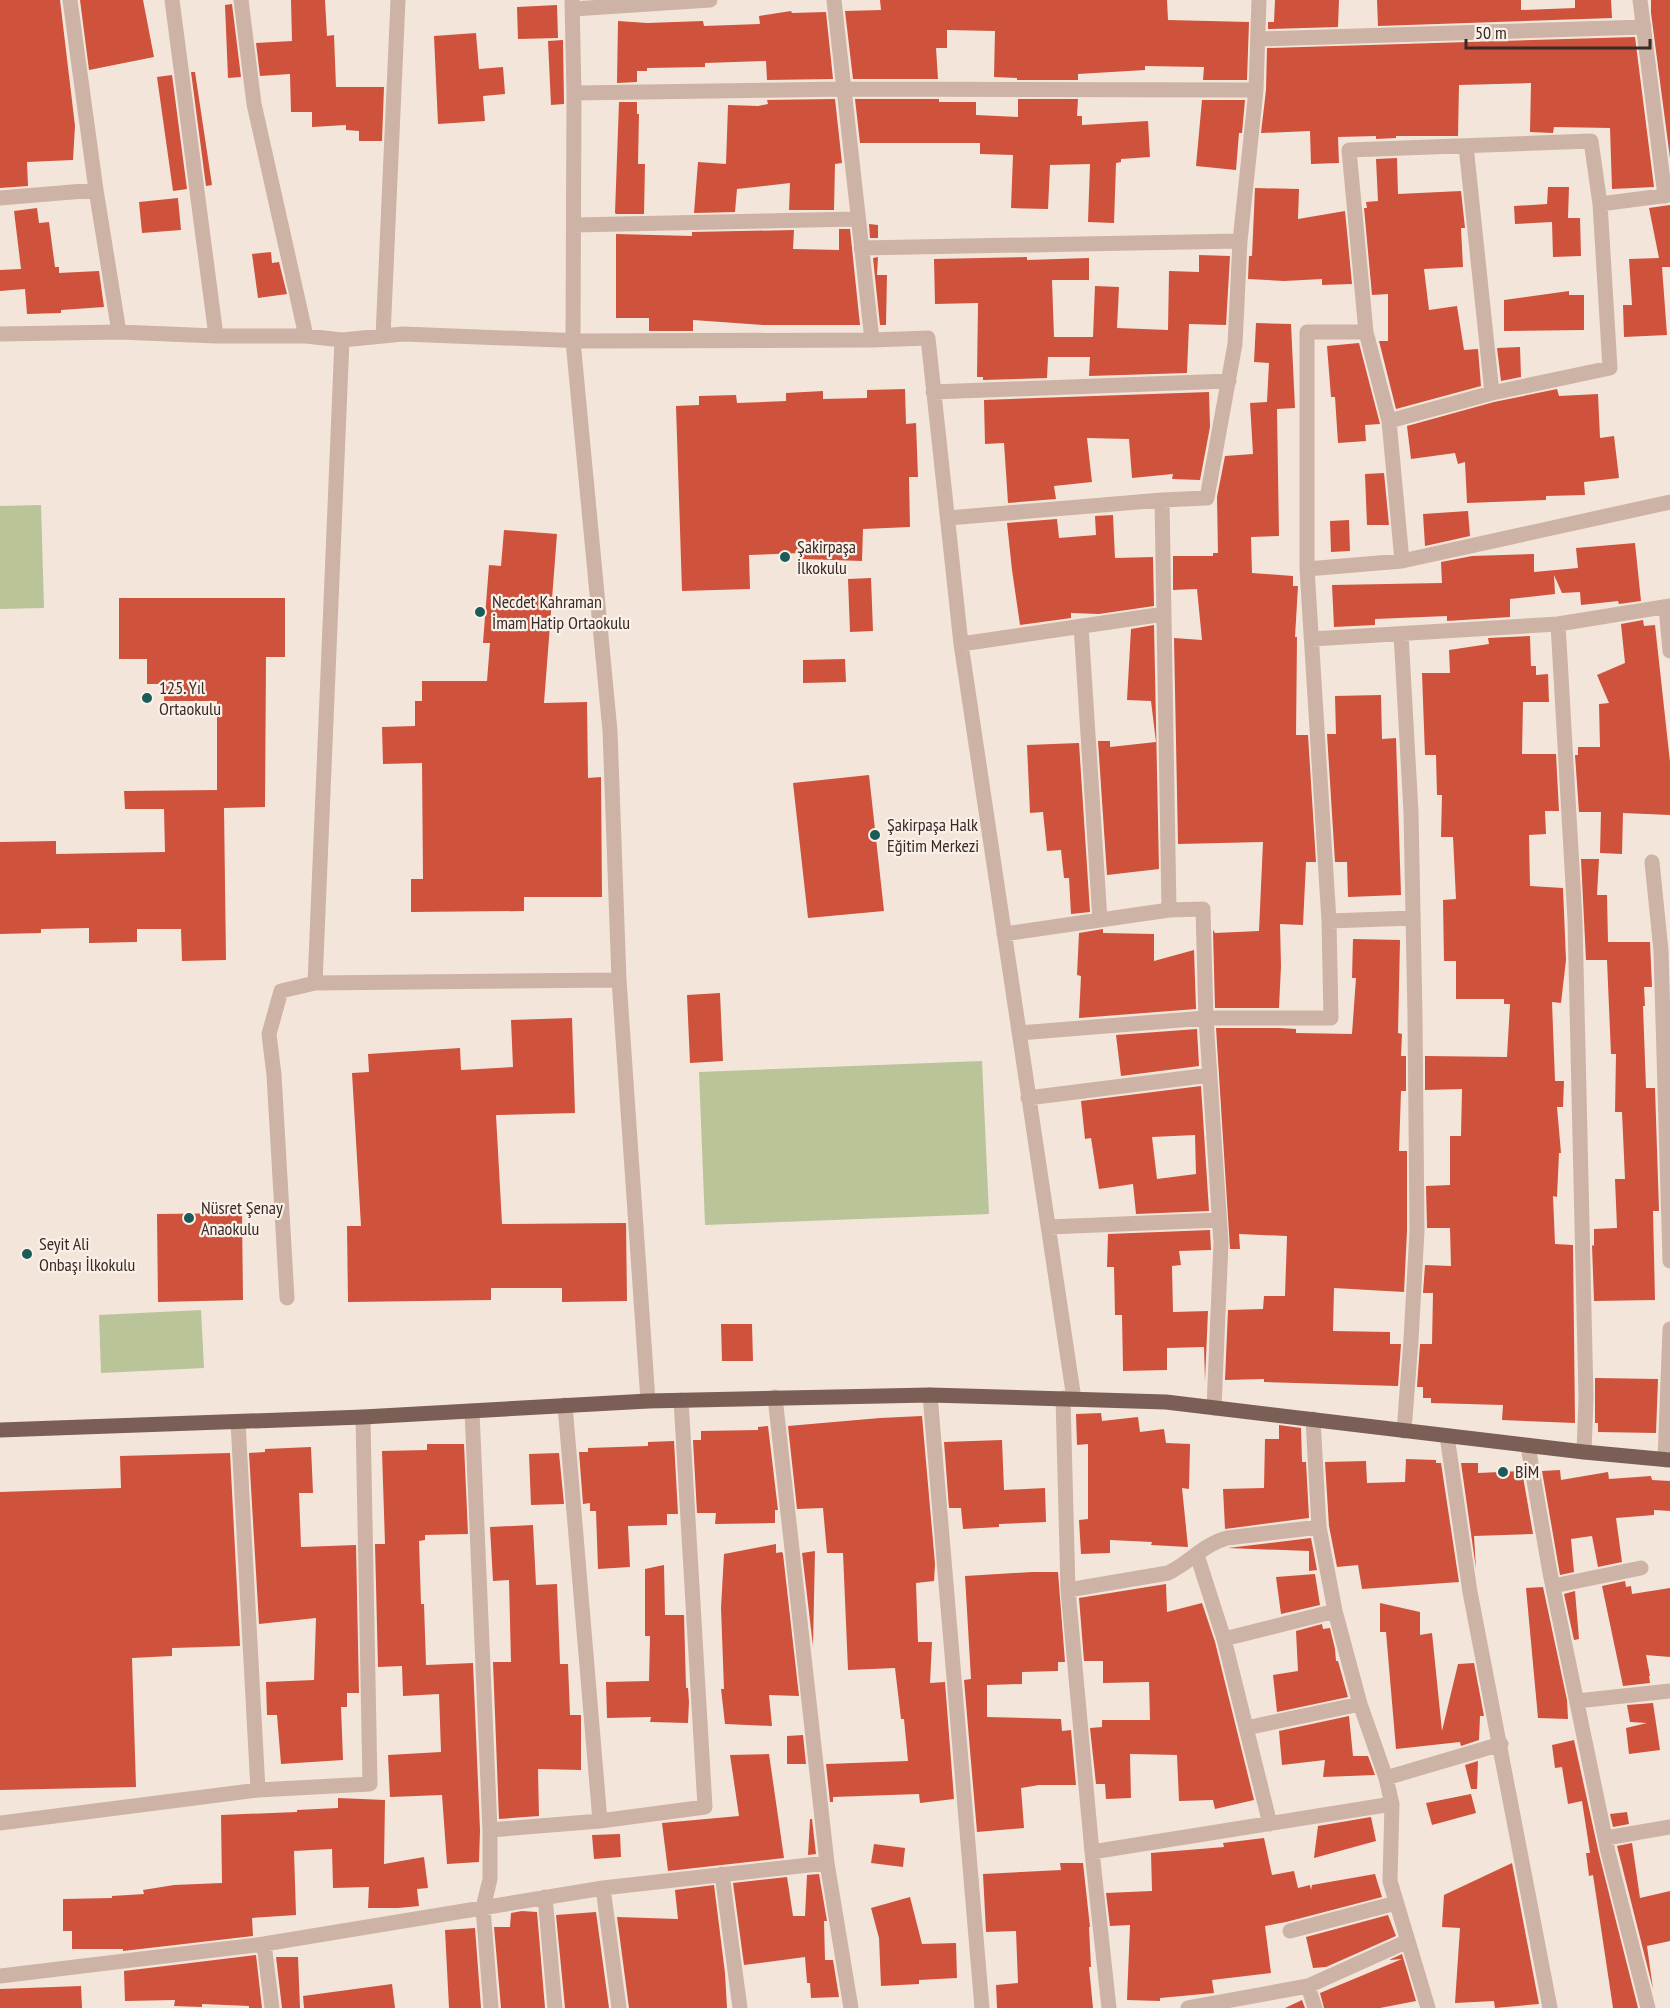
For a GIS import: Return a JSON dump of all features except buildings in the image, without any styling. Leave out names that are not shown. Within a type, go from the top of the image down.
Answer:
[{"type":"main road","points":[[0,1430],[363,1417],[648,1401],[930,1395],[1166,1402],[1528,1446],[1667,1460]]},
{"type":"street","points":[[70,0],[96,190],[119,332]]},
{"type":"street","points":[[172,0],[216,336]]},
{"type":"street","points":[[241,0],[254,104],[306,336]]},
{"type":"street","points":[[383,336],[398,0]]},
{"type":"street","points":[[648,1401],[619,980],[610,731],[573,341],[572,5],[710,0]]},
{"type":"street","points":[[834,0],[872,340]]},
{"type":"street","points":[[948,518],[1207,498],[1235,344],[1240,241],[1256,90],[1259,0]]},
{"type":"street","points":[[1600,204],[1667,196],[1640,0]]},
{"type":"street","points":[[1259,39],[1644,27]]},
{"type":"street","points":[[574,93],[844,89],[1256,90]]},
{"type":"street","points":[[1389,420],[1492,393],[1610,368],[1600,204],[1591,141],[1349,150],[1366,332],[1389,420],[1402,561]]},
{"type":"street","points":[[1466,146],[1492,393]]},
{"type":"street","points":[[0,198],[96,190]]},
{"type":"street","points":[[574,225],[858,219]]},
{"type":"street","points":[[861,248],[1240,241]]},
{"type":"street","points":[[0,334],[119,332],[216,336],[306,336],[342,340],[403,334],[573,341],[928,338],[961,644],[1048,1227],[1068,1399],[1068,1590],[1092,1852],[1110,2008]]},
{"type":"street","points":[[1019,1033],[1206,1018],[1331,1018],[1329,921],[1307,569],[1307,332],[1366,332]]},
{"type":"street","points":[[315,983],[342,340]]},
{"type":"street","points":[[933,392],[1229,381]]},
{"type":"street","points":[[1162,500],[1169,910]]},
{"type":"street","points":[[1307,569],[1402,561],[1670,502]]},
{"type":"street","points":[[1312,639],[1558,624],[1668,606],[1670,651]]},
{"type":"street","points":[[961,644],[1164,614]]},
{"type":"street","points":[[1558,624],[1575,920],[1586,1398],[1584,1452]]},
{"type":"street","points":[[1081,626],[1101,920]]},
{"type":"street","points":[[1401,634],[1411,812],[1417,1231],[1412,1340],[1404,1431]]},
{"type":"street","points":[[1652,862],[1661,951],[1670,1261]]},
{"type":"street","points":[[1004,934],[1169,910],[1203,909],[1206,1018],[1221,1243],[1214,1408]]},
{"type":"street","points":[[1329,921],[1413,918]]},
{"type":"street","points":[[287,1298],[274,1074],[269,1034],[281,991],[315,983],[619,980]]},
{"type":"street","points":[[1029,1098],[1210,1074]]},
{"type":"street","points":[[1048,1227],[1220,1220]]},
{"type":"street","points":[[1667,1460],[1670,1329]]},
{"type":"street","points":[[930,1395],[982,2008]]},
{"type":"street","points":[[775,1397],[827,1863],[851,2008]]},
{"type":"street","points":[[490,1830],[600,1821],[705,1807],[681,1400]]},
{"type":"street","points":[[565,1405],[600,1821]]},
{"type":"street","points":[[472,1411],[490,1830],[490,1879],[483,1908],[491,2008]]},
{"type":"street","points":[[0,1823],[258,1790],[370,1784],[363,1417]]},
{"type":"street","points":[[1312,1419],[1319,1527],[1335,1611],[1360,1704],[1386,1778],[1392,1804],[1390,1881],[1428,2008]]},
{"type":"street","points":[[238,1422],[258,1790]]},
{"type":"street","points":[[1447,1436],[1470,1592],[1550,2008]]},
{"type":"street","points":[[1528,1446],[1553,1586],[1606,1838],[1648,2008]]},
{"type":"street","points":[[1068,1590],[1168,1573],[1183,1566],[1216,1541],[1227,1538],[1319,1527]]},
{"type":"street","points":[[1197,1555],[1224,1639],[1270,1824]]},
{"type":"street","points":[[1553,1586],[1641,1568]]},
{"type":"street","points":[[1224,1639],[1335,1611]]},
{"type":"street","points":[[1577,1701],[1670,1691]]},
{"type":"street","points":[[1246,1728],[1360,1704]]},
{"type":"street","points":[[1386,1778],[1501,1744]]},
{"type":"street","points":[[1092,1852],[1392,1804]]},
{"type":"street","points":[[1606,1838],[1670,1827]]},
{"type":"street","points":[[0,1976],[264,1944],[603,1888],[827,1863]]},
{"type":"street","points":[[722,1874],[740,2008]]},
{"type":"street","points":[[603,1888],[619,2008]]},
{"type":"street","points":[[545,1897],[555,2008]]},
{"type":"street","points":[[1290,1931],[1396,1903]]},
{"type":"street","points":[[1188,2008],[1308,1986],[1408,1941]]},
{"type":"street","points":[[264,1944],[272,2008]]},
{"type":"street","points":[[1308,1986],[1315,2008]]},
{"type":"green space","points":[[41,505],[44,608],[0,609],[0,506]]},
{"type":"green space","points":[[982,1061],[989,1214],[705,1225],[699,1072]]},
{"type":"green space","points":[[201,1310],[204,1368],[101,1373],[99,1315]]},
{"type":"place","name":"Şakirpaşa İlkokulu","points":[[785,557]]},
{"type":"place","name":"Necdet Kahraman İmam Hatip Ortaokulu","points":[[480,612]]},
{"type":"place","name":"125. Yıl Ortaokulu","points":[[147,698]]},
{"type":"place","name":"Şakirpaşa Halk Eğitim Merkezi","points":[[875,835]]},
{"type":"place","name":"Nüsret Şenay Anaokulu","points":[[189,1218]]},
{"type":"place","name":"Seyit Ali Onbaşı İlkokulu","points":[[27,1254]]},
{"type":"place","name":"BİM","points":[[1503,1472]]}]
